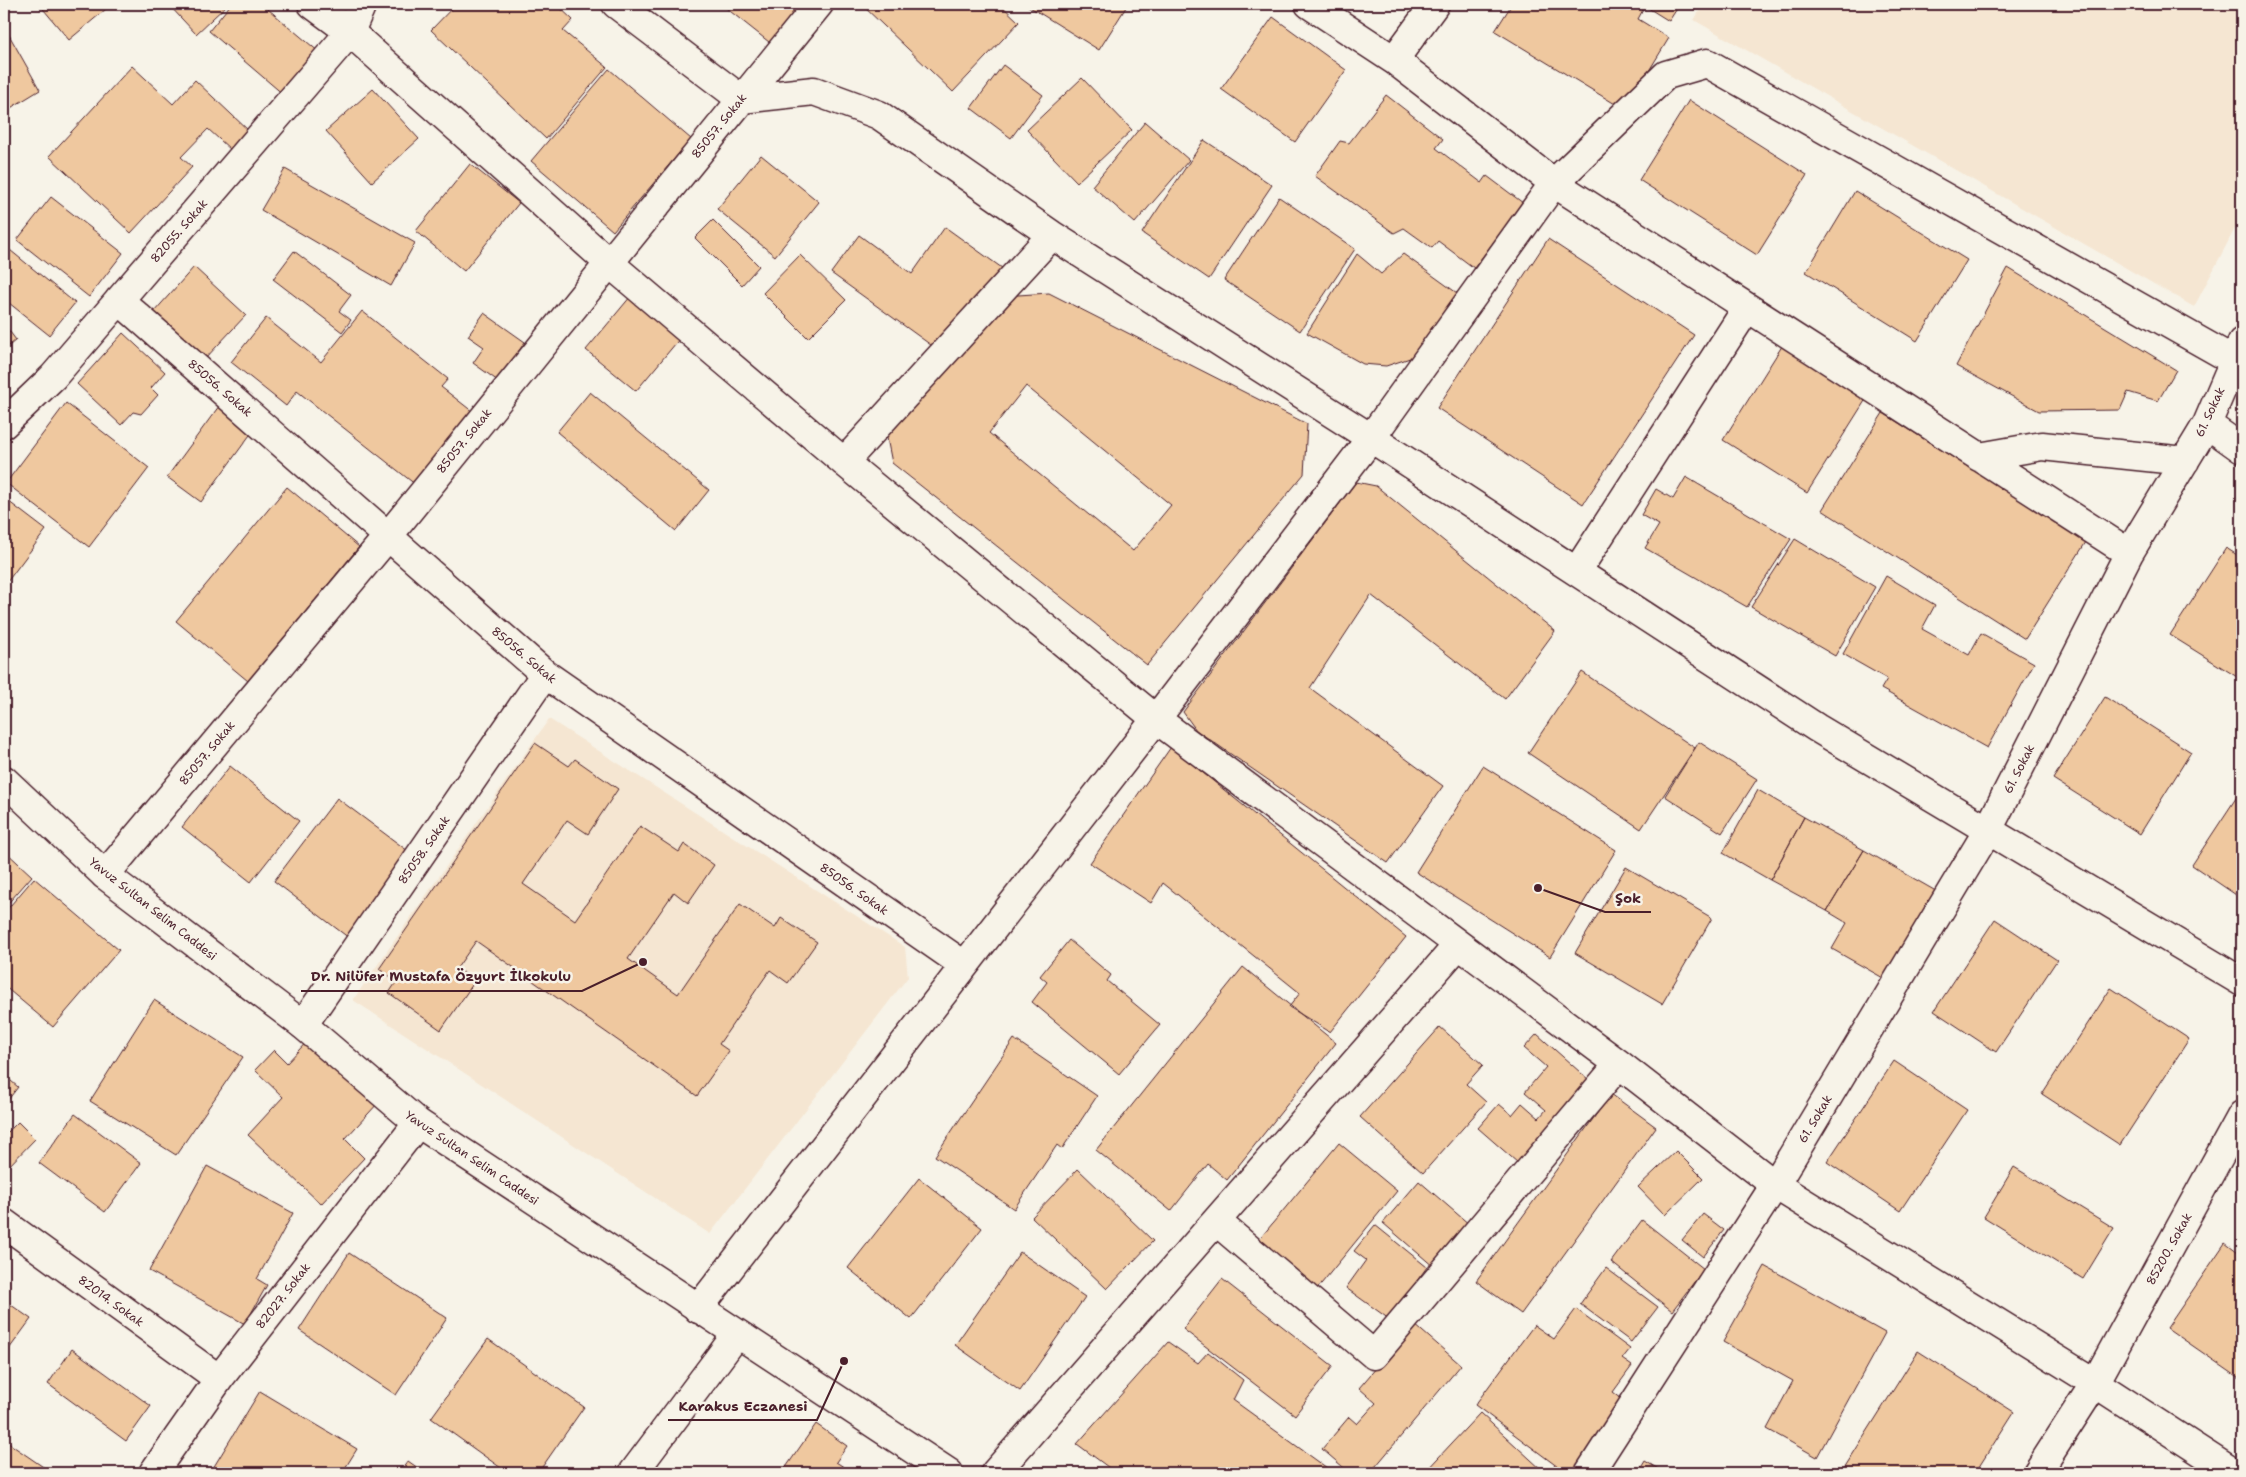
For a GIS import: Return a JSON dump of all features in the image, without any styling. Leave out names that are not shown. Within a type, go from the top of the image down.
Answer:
[{"type":"street","points":[[312,4],[350,32],[608,262],[844,462],[1156,718],[1619,1064],[1775,1185],[2095,1382],[2234,1473]]},
{"type":"street","name":"82055. Sokak","points":[[4,424],[52,377],[350,32],[362,4]]},
{"type":"street","points":[[616,4],[742,98],[814,91],[879,116],[1052,235],[1577,571],[1817,728],[1987,832],[2242,982]]},
{"type":"street","name":"85057. Sokak","points":[[106,875],[389,535],[608,262],[819,4]]},
{"type":"street","points":[[1309,4],[1394,60],[1554,182],[2129,553]]},
{"type":"street","points":[[1394,60],[1435,4]]},
{"type":"street","points":[[698,1309],[1156,718],[1370,438],[1554,182],[1666,75],[1707,63],[2238,351]]},
{"type":"street","points":[[844,462],[1052,235]]},
{"type":"street","name":"85056. Sokak","points":[[119,300],[389,535],[544,674],[964,965]]},
{"type":"street","points":[[1577,571],[1747,308]]},
{"type":"street","name":"61. Sokak","points":[[1589,1473],[1775,1185],[1987,832],[2129,553],[2207,424],[2238,351]]},
{"type":"street","points":[[2207,424],[2242,449]]},
{"type":"street","points":[[1979,457],[2042,446],[2185,461]]},
{"type":"street","name":"85058. Sokak","points":[[304,1025],[544,674]]},
{"type":"street","name":"Yavuz Sultan Selim Caddesi","points":[[4,780],[106,875],[304,1025],[418,1123],[949,1473]]},
{"type":"street","points":[[995,1473],[1458,945]]},
{"type":"street","points":[[1216,1221],[1374,1355],[1619,1064]]},
{"type":"street","name":"85200. Sokak","points":[[2037,1473],[2095,1382],[2242,1115]]},
{"type":"street","name":"82027. Sokak","points":[[153,1473],[219,1379],[418,1123]]},
{"type":"street","name":"82014. Sokak","points":[[4,1223],[219,1379]]},
{"type":"street","points":[[633,1473],[737,1334]]},
{"type":"shaded area","points":[[1704,4],[2242,4],[2242,215],[2194,307],[1694,20]]},
{"type":"shaded area","points":[[549,719],[905,947],[908,977],[710,1234],[353,1000]]},
{"type":"building","points":[[39,4],[112,4],[69,40]]},
{"type":"building","points":[[168,4],[228,4],[196,34]]},
{"type":"building","points":[[231,4],[262,4],[319,52],[284,95],[209,31]]},
{"type":"building","points":[[456,4],[556,4],[573,20],[563,31],[607,67],[546,139],[431,30]]},
{"type":"building","points":[[721,4],[808,4],[774,46]]},
{"type":"building","points":[[861,4],[1000,4],[1019,22],[953,92]]},
{"type":"building","points":[[1025,4],[1128,4],[1099,50]]},
{"type":"building","points":[[1512,4],[1680,4],[1669,21],[1645,6],[1638,19],[1669,38],[1625,110],[1495,31]]},
{"type":"building","points":[[1273,17],[1346,70],[1295,142],[1221,89]]},
{"type":"building","points":[[4,26],[40,90],[4,112]]},
{"type":"building","points":[[1003,65],[1043,95],[1011,138],[971,108]]},
{"type":"building","points":[[132,66],[173,104],[195,80],[249,131],[231,150],[208,129],[181,157],[192,167],[131,233],[49,156]]},
{"type":"building","points":[[609,69],[691,139],[613,231],[531,161]]},
{"type":"building","points":[[1082,78],[1132,130],[1077,182],[1027,130]]},
{"type":"building","points":[[373,89],[419,139],[372,182],[326,131]]},
{"type":"building","points":[[1386,95],[1443,139],[1436,148],[1482,183],[1487,176],[1523,203],[1474,268],[1438,241],[1432,248],[1404,228],[1394,233],[1315,176],[1340,141],[1349,143]]},
{"type":"building","points":[[1689,100],[1807,175],[1757,255],[1639,180]]},
{"type":"building","points":[[1145,122],[1189,160],[1135,223],[1092,186]]},
{"type":"building","points":[[1204,140],[1272,185],[1209,279],[1142,233]]},
{"type":"building","points":[[761,155],[819,202],[775,256],[717,209]]},
{"type":"building","points":[[470,164],[519,203],[464,271],[416,231]]},
{"type":"building","points":[[285,169],[415,243],[391,286],[261,210]]},
{"type":"building","points":[[1855,191],[1967,260],[1917,341],[1806,272]]},
{"type":"building","points":[[51,197],[123,253],[89,297],[17,240]]},
{"type":"building","points":[[1279,197],[1355,249],[1300,331],[1224,280]]},
{"type":"building","points":[[713,220],[759,266],[742,285],[695,238]]},
{"type":"building","points":[[945,227],[1002,268],[942,353],[831,273],[859,235],[912,274]]},
{"type":"building","points":[[1548,239],[1694,335],[1583,504],[1437,408]]},
{"type":"building","points":[[5,246],[75,303],[49,335],[4,299]]},
{"type":"building","points":[[294,251],[351,295],[339,311],[351,320],[342,332],[273,279]]},
{"type":"building","points":[[1357,254],[1381,274],[1403,254],[1457,293],[1413,357],[1386,366],[1363,364],[1307,333]]},
{"type":"building","points":[[800,255],[846,300],[808,338],[763,293]]},
{"type":"building","points":[[194,267],[246,315],[204,360],[153,313]]},
{"type":"building","points":[[2008,268],[2176,370],[2158,401],[2128,392],[2120,410],[2039,411],[1956,366]]},
{"type":"building","points":[[1049,293],[1307,424],[1304,474],[1147,665],[892,463],[886,433],[1003,296]],"holes":[[[1026,386],[1171,505],[1133,551],[989,433]]]},
{"type":"building","points":[[631,296],[681,337],[636,391],[586,350]]},
{"type":"building","points":[[362,311],[448,379],[441,387],[473,412],[416,485],[297,391],[286,406],[231,362],[266,318],[321,362]]},
{"type":"building","points":[[484,313],[525,342],[498,381],[473,363],[484,347],[468,336]]},
{"type":"building","points":[[4,324],[16,340],[4,350]]},
{"type":"building","points":[[123,333],[165,372],[151,388],[158,395],[141,414],[133,412],[121,425],[77,384]]},
{"type":"building","points":[[1784,343],[1868,396],[1807,493],[1723,440]]},
{"type":"building","points":[[590,392],[709,490],[676,531],[557,432]]},
{"type":"building","points":[[222,402],[255,428],[201,502],[167,477]]},
{"type":"building","points":[[66,403],[149,468],[89,547],[6,483]]},
{"type":"building","points":[[1883,413],[2086,542],[2025,639],[1822,510]]},
{"type":"building","points":[[1686,477],[1791,539],[1747,607],[1645,548],[1659,525],[1641,515],[1656,489],[1673,499]]},
{"type":"building","points":[[1356,482],[1376,486],[1555,631],[1505,699],[1371,595],[1310,688],[1443,786],[1388,863],[1196,730],[1183,712]]},
{"type":"building","points":[[287,487],[359,547],[248,681],[176,621]]},
{"type":"building","points":[[4,498],[46,530],[4,586]]},
{"type":"building","points":[[1795,539],[1875,587],[1835,656],[1751,607]]},
{"type":"building","points":[[2226,548],[2242,558],[2242,680],[2170,635]]},
{"type":"building","points":[[1886,576],[1935,605],[1922,629],[1969,655],[1981,633],[2034,663],[1987,748],[1881,689],[1887,679],[1843,654]]},
{"type":"building","points":[[1582,672],[1695,748],[1641,829],[1528,753]]},
{"type":"building","points":[[2105,697],[2191,752],[2140,834],[2053,779]]},
{"type":"building","points":[[1699,742],[1757,779],[1722,833],[1665,796]]},
{"type":"building","points":[[535,743],[569,766],[575,759],[618,789],[588,834],[567,820],[523,884],[575,920],[640,826],[679,852],[684,844],[714,865],[688,903],[674,892],[628,959],[678,994],[740,904],[775,928],[781,918],[817,942],[788,983],[770,970],[719,1044],[729,1051],[697,1096],[476,941],[457,968],[475,981],[441,1030],[389,993],[397,981],[379,969]]},
{"type":"building","points":[[1171,747],[1406,937],[1330,1032],[1289,1007],[1300,993],[1163,883],[1151,903],[1090,863]]},
{"type":"building","points":[[230,766],[299,821],[251,882],[182,827]]},
{"type":"building","points":[[1483,766],[1616,850],[1550,957],[1416,872]]},
{"type":"building","points":[[2242,789],[2242,899],[2192,865]]},
{"type":"building","points":[[1758,790],[1804,817],[1770,880],[1723,853]]},
{"type":"building","points":[[337,798],[412,854],[349,938],[274,881]]},
{"type":"building","points":[[1804,817],[1864,850],[1827,911],[1770,880]]},
{"type":"building","points":[[4,850],[32,876],[4,908]]},
{"type":"building","points":[[1864,850],[1941,894],[1892,983],[1832,949],[1847,923],[1827,911]]},
{"type":"building","points":[[1626,867],[1712,918],[1662,1004],[1575,953]]},
{"type":"building","points":[[34,878],[119,950],[53,1027],[4,986],[4,913]]},
{"type":"building","points":[[1995,919],[2057,960],[1996,1052],[1934,1011]]},
{"type":"building","points":[[1069,940],[1111,975],[1107,981],[1160,1025],[1119,1074],[1032,1002],[1047,982],[1040,976]]},
{"type":"building","points":[[1243,967],[1336,1043],[1227,1180],[1208,1164],[1171,1211],[1096,1150]]},
{"type":"building","points":[[2111,988],[2189,1039],[2120,1145],[2042,1094]]},
{"type":"building","points":[[154,1000],[243,1057],[176,1155],[90,1101]]},
{"type":"building","points":[[1440,1027],[1483,1065],[1466,1084],[1486,1102],[1423,1173],[1360,1117]]},
{"type":"building","points":[[1537,1034],[1589,1080],[1518,1163],[1478,1128],[1499,1104],[1512,1115],[1522,1103],[1539,1118],[1546,1110],[1525,1092],[1546,1067],[1524,1048]]},
{"type":"building","points":[[310,1038],[379,1102],[345,1139],[364,1158],[321,1204],[248,1135],[283,1097],[255,1070],[274,1050],[287,1063]]},
{"type":"building","points":[[1014,1039],[1097,1096],[1062,1149],[1057,1145],[1014,1209],[935,1156]]},
{"type":"building","points":[[1894,1061],[1967,1110],[1900,1211],[1827,1162]]},
{"type":"building","points":[[4,1075],[18,1087],[4,1105]]},
{"type":"building","points":[[1611,1094],[1656,1127],[1521,1314],[1476,1281]]},
{"type":"building","points":[[75,1114],[141,1163],[105,1212],[39,1163]]},
{"type":"building","points":[[18,1122],[35,1139],[4,1171],[4,1136]]},
{"type":"building","points":[[1339,1143],[1397,1191],[1317,1289],[1258,1241]]},
{"type":"building","points":[[1676,1151],[1703,1178],[1665,1215],[1638,1187]]},
{"type":"building","points":[[207,1166],[293,1213],[257,1279],[267,1285],[245,1324],[149,1271]]},
{"type":"building","points":[[2014,1167],[2114,1228],[2083,1279],[1984,1217]]},
{"type":"building","points":[[1078,1169],[1153,1241],[1107,1289],[1032,1217]]},
{"type":"building","points":[[919,1178],[982,1228],[911,1319],[848,1268]]},
{"type":"building","points":[[1419,1181],[1470,1225],[1434,1267],[1383,1223]]},
{"type":"building","points":[[1703,1214],[1724,1230],[1703,1257],[1682,1240]]},
{"type":"building","points":[[1642,1220],[1704,1269],[1672,1311],[1611,1262]]},
{"type":"building","points":[[1375,1225],[1427,1267],[1389,1319],[1346,1288],[1366,1260],[1354,1251]]},
{"type":"building","points":[[2225,1243],[2242,1256],[2242,1380],[2167,1328]]},
{"type":"building","points":[[1020,1252],[1085,1297],[1020,1391],[955,1345]]},
{"type":"building","points":[[349,1253],[447,1318],[396,1395],[299,1330]]},
{"type":"building","points":[[1765,1266],[1885,1333],[1817,1457],[1767,1429],[1793,1381],[1723,1342]]},
{"type":"building","points":[[1606,1268],[1658,1307],[1631,1342],[1580,1304]]},
{"type":"building","points":[[1222,1279],[1333,1366],[1295,1415],[1183,1329]]},
{"type":"building","points":[[4,1300],[31,1319],[4,1356]]},
{"type":"building","points":[[1576,1309],[1630,1349],[1622,1359],[1632,1366],[1613,1392],[1631,1406],[1582,1473],[1566,1473],[1475,1405],[1534,1325],[1554,1339]]},
{"type":"building","points":[[1414,1324],[1461,1365],[1370,1473],[1350,1473],[1322,1449],[1349,1417],[1357,1424],[1376,1403],[1359,1388]]},
{"type":"building","points":[[488,1339],[584,1407],[538,1473],[508,1473],[431,1418]]},
{"type":"building","points":[[1168,1342],[1198,1363],[1208,1352],[1243,1380],[1233,1400],[1334,1473],[1116,1473],[1077,1444]]},
{"type":"building","points":[[72,1349],[151,1406],[126,1441],[48,1384]]},
{"type":"building","points":[[1918,1351],[2014,1412],[1975,1473],[1841,1473]]},
{"type":"building","points":[[260,1391],[357,1449],[342,1473],[210,1473]]},
{"type":"building","points":[[1480,1413],[1542,1470],[1539,1473],[1424,1473]]},
{"type":"building","points":[[816,1424],[847,1446],[836,1462],[853,1473],[782,1473]]},
{"type":"building","points":[[4,1440],[52,1473],[4,1473]]},
{"type":"building","points":[[408,1461],[425,1473],[399,1473]]},
{"type":"building","points":[[1645,1461],[1665,1473],[1638,1473]]},
{"type":"place","name":"Şok","points":[[1538,888]]},
{"type":"place","name":"Dr. Nilüfer Mustafa Özyurt İlkokulu","points":[[643,962]]},
{"type":"place","name":"Karakus Eczanesi","points":[[844,1361]]}]
